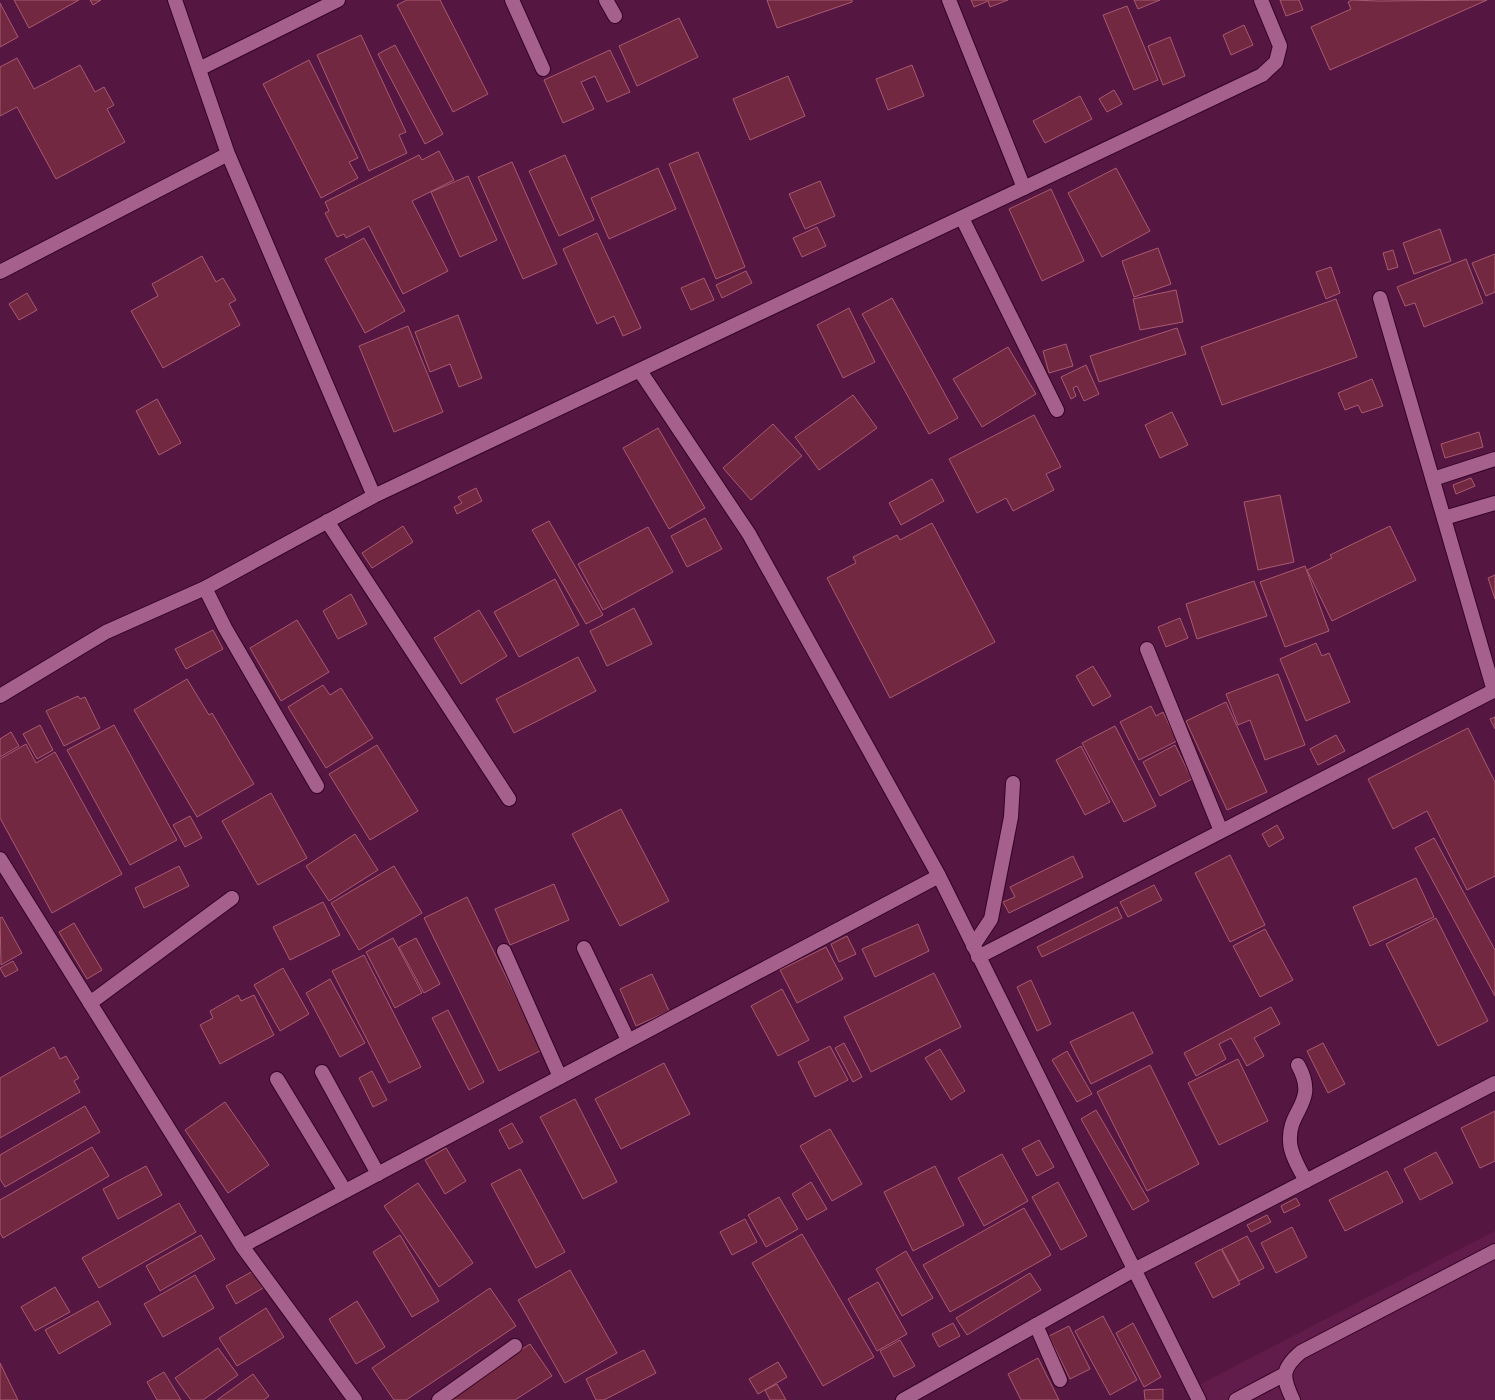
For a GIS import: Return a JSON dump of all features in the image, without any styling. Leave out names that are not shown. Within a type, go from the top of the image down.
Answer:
[{"type":"street","points":[[175,0],[228,154],[374,496]]},
{"type":"street","points":[[199,69],[338,0]]},
{"type":"street","points":[[512,0],[543,70]]},
{"type":"street","points":[[606,0],[615,16]]},
{"type":"street","points":[[949,0],[1024,188]]},
{"type":"street","points":[[0,696],[106,632],[205,588],[374,496],[1262,76],[1276,62],[1280,46],[1261,0]]},
{"type":"street","points":[[0,272],[228,154]]},
{"type":"street","points":[[962,218],[1057,410]]},
{"type":"street","points":[[975,952],[1221,831],[1494,691],[1380,298]]},
{"type":"street","points":[[640,371],[749,534],[939,876],[1198,1400]]},
{"type":"street","points":[[1433,479],[1495,459]]},
{"type":"street","points":[[1444,518],[1495,503]]},
{"type":"street","points":[[327,521],[509,799]]},
{"type":"street","points":[[205,588],[225,628],[317,786]]},
{"type":"street","points":[[1146,649],[1221,831]]},
{"type":"street","points":[[975,952],[991,919],[1011,817],[1013,783]]},
{"type":"street","points":[[0,859],[242,1246],[355,1400]]},
{"type":"street","points":[[242,1246],[939,876]]},
{"type":"street","points":[[90,1003],[232,898]]},
{"type":"street","points":[[584,948],[628,1040]]},
{"type":"street","points":[[504,951],[560,1077]]},
{"type":"street","points":[[1298,1065],[1305,1077],[1306,1097],[1291,1132],[1290,1143],[1306,1181]]},
{"type":"street","points":[[322,1072],[378,1174]]},
{"type":"street","points":[[277,1078],[345,1191]]},
{"type":"street","points":[[903,1400],[1134,1270],[1495,1083]]},
{"type":"street","points":[[1293,1400],[1287,1388],[1285,1374],[1287,1363],[1300,1352],[1495,1251]]},
{"type":"street","points":[[1036,1325],[1060,1380]]},
{"type":"street","points":[[439,1400],[515,1346]]},
{"type":"street","points":[[1236,1400],[1285,1374]]},
{"type":"shaded area","points":[[1495,1231],[1495,1400],[1204,1400],[1197,1386]]},
{"type":"building","points":[[14,0],[79,0],[29,28]]},
{"type":"building","points":[[90,0],[101,0],[93,5]]},
{"type":"building","points":[[407,0],[440,0],[488,94],[453,112],[397,5]]},
{"type":"building","points":[[767,0],[852,0],[852,2],[777,28]]},
{"type":"building","points":[[971,0],[1008,0],[990,7],[988,1],[974,7]]},
{"type":"building","points":[[1134,0],[1160,0],[1138,9]]},
{"type":"building","points":[[1280,0],[1299,0],[1303,10],[1286,16]]},
{"type":"building","points":[[1352,0],[1487,0],[1330,70],[1311,27],[1351,9],[1348,2]]},
{"type":"building","points":[[0,3],[18,37],[0,47]]},
{"type":"building","points":[[1127,6],[1158,80],[1134,90],[1103,15]]},
{"type":"building","points":[[679,18],[698,57],[637,86],[619,46]]},
{"type":"building","points":[[1244,25],[1253,45],[1231,55],[1223,35]]},
{"type":"building","points":[[361,35],[406,132],[399,135],[407,153],[369,171],[317,55]]},
{"type":"building","points":[[1170,37],[1185,76],[1163,85],[1148,46]]},
{"type":"building","points":[[395,45],[443,134],[425,144],[378,54]]},
{"type":"building","points":[[610,50],[630,92],[607,102],[595,76],[581,82],[594,109],[563,123],[544,80]]},
{"type":"building","points":[[17,58],[34,89],[80,65],[95,92],[104,87],[114,105],[107,109],[125,142],[56,179],[17,107],[0,116],[0,67]]},
{"type":"building","points":[[309,60],[358,158],[349,162],[358,178],[321,198],[263,84]]},
{"type":"building","points":[[912,65],[924,96],[888,110],[876,79]]},
{"type":"building","points":[[788,76],[805,116],[750,140],[733,99]]},
{"type":"building","points":[[1114,90],[1122,104],[1107,112],[1099,99]]},
{"type":"building","points":[[1080,96],[1092,119],[1045,143],[1033,121]]},
{"type":"building","points":[[439,151],[454,180],[412,201],[448,271],[403,294],[369,226],[346,238],[344,234],[337,237],[325,213],[329,211],[325,202],[419,155],[422,160]]},
{"type":"building","points":[[698,152],[745,267],[716,279],[669,164]]},
{"type":"building","points":[[565,155],[594,220],[559,236],[529,171]]},
{"type":"building","points":[[512,162],[557,264],[523,279],[478,177]]},
{"type":"building","points":[[658,168],[676,209],[609,239],[591,198]]},
{"type":"building","points":[[1116,168],[1150,231],[1102,257],[1068,193]]},
{"type":"building","points":[[468,176],[497,240],[460,257],[431,192]]},
{"type":"building","points":[[820,181],[835,216],[805,229],[789,194]]},
{"type":"building","points":[[1051,189],[1084,261],[1042,281],[1009,209]]},
{"type":"building","points":[[817,227],[826,246],[802,257],[793,238]]},
{"type":"building","points":[[1440,229],[1451,261],[1414,274],[1403,243]]},
{"type":"building","points":[[597,233],[641,328],[623,336],[614,316],[597,324],[563,249]]},
{"type":"building","points":[[364,238],[405,311],[365,333],[325,259]]},
{"type":"building","points":[[1158,248],[1171,284],[1134,297],[1122,261]]},
{"type":"building","points":[[1393,250],[1398,267],[1388,270],[1383,253]]},
{"type":"building","points":[[1495,254],[1495,292],[1486,296],[1472,263]]},
{"type":"building","points":[[202,256],[216,282],[223,278],[236,300],[229,304],[240,325],[163,368],[131,311],[158,296],[152,284]]},
{"type":"building","points":[[1466,259],[1483,303],[1424,327],[1415,303],[1405,306],[1397,287]]},
{"type":"building","points":[[1331,267],[1340,293],[1326,299],[1316,272]]},
{"type":"building","points":[[746,271],[752,283],[722,298],[716,285]]},
{"type":"building","points":[[704,278],[714,300],[691,310],[681,288]]},
{"type":"building","points":[[1176,290],[1183,322],[1140,330],[1133,299]]},
{"type":"building","points":[[27,293],[37,310],[19,320],[9,304]]},
{"type":"building","points":[[892,298],[958,418],[929,434],[862,314]]},
{"type":"building","points":[[1336,299],[1357,357],[1222,405],[1201,347]]},
{"type":"building","points":[[849,308],[875,362],[843,378],[817,325]]},
{"type":"building","points":[[458,315],[482,378],[459,387],[450,364],[430,372],[415,332]]},
{"type":"building","points":[[408,326],[443,412],[394,432],[359,346]]},
{"type":"building","points":[[1177,328],[1186,354],[1099,382],[1090,356]]},
{"type":"building","points":[[1066,344],[1073,366],[1049,373],[1043,351]]},
{"type":"building","points":[[1008,347],[1036,394],[982,427],[953,379]]},
{"type":"building","points":[[1086,365],[1099,394],[1084,401],[1077,386],[1073,388],[1076,396],[1071,399],[1061,377]]},
{"type":"building","points":[[1372,379],[1383,406],[1362,413],[1358,405],[1345,410],[1338,393]]},
{"type":"building","points":[[853,395],[877,428],[819,470],[795,437]]},
{"type":"building","points":[[157,399],[181,443],[159,455],[136,411]]},
{"type":"building","points":[[1172,412],[1188,445],[1160,458],[1145,425]]},
{"type":"building","points":[[1034,415],[1061,467],[1046,474],[1054,490],[1013,511],[1006,498],[977,513],[949,459]]},
{"type":"building","points":[[773,424],[802,456],[751,500],[723,468]]},
{"type":"building","points":[[658,428],[705,508],[669,529],[623,448]]},
{"type":"building","points":[[1479,432],[1483,447],[1445,458],[1441,444]]},
{"type":"building","points":[[1471,478],[1475,486],[1456,494],[1453,485]]},
{"type":"building","points":[[932,479],[944,501],[901,525],[889,503]]},
{"type":"building","points":[[476,488],[482,501],[457,514],[454,507],[462,503],[458,497]]},
{"type":"building","points":[[1280,495],[1294,562],[1258,570],[1244,502]]},
{"type":"building","points":[[705,518],[722,549],[687,567],[671,536]]},
{"type":"building","points":[[549,521],[603,615],[586,624],[532,530]]},
{"type":"building","points":[[932,523],[995,642],[890,698],[827,578],[856,563],[853,557],[897,535],[900,540]]},
{"type":"building","points":[[403,526],[413,542],[372,568],[362,553]]},
{"type":"building","points":[[1390,526],[1416,580],[1332,621],[1307,570],[1332,558],[1330,555]]},
{"type":"building","points":[[648,527],[673,572],[603,610],[578,564]]},
{"type":"building","points":[[1305,566],[1329,631],[1285,647],[1260,582]]},
{"type":"building","points":[[1495,575],[1495,599],[1488,578]]},
{"type":"building","points":[[555,579],[579,625],[519,657],[494,612]]},
{"type":"building","points":[[1254,581],[1267,616],[1197,639],[1186,604]]},
{"type":"building","points":[[351,594],[367,624],[338,639],[323,611]]},
{"type":"building","points":[[634,608],[652,644],[607,666],[590,631]]},
{"type":"building","points":[[479,610],[507,656],[461,684],[434,638]]},
{"type":"building","points":[[1180,618],[1188,638],[1166,647],[1158,627]]},
{"type":"building","points":[[297,620],[329,672],[281,701],[250,648]]},
{"type":"building","points":[[213,630],[223,649],[186,669],[175,649]]},
{"type":"building","points":[[1316,643],[1322,656],[1329,653],[1350,702],[1306,721],[1280,659]]},
{"type":"building","points":[[578,657],[596,691],[514,733],[496,699]]},
{"type":"building","points":[[1093,666],[1111,696],[1093,706],[1076,676]]},
{"type":"building","points":[[1278,674],[1305,745],[1265,760],[1250,720],[1238,725],[1226,694]]},
{"type":"building","points":[[187,679],[209,715],[212,713],[254,784],[197,817],[134,710]]},
{"type":"building","points":[[323,685],[330,695],[341,688],[373,738],[326,768],[288,707]]},
{"type":"building","points":[[78,696],[80,699],[85,697],[100,728],[64,746],[46,711]]},
{"type":"building","points":[[1226,702],[1267,792],[1227,810],[1186,721]]},
{"type":"building","points":[[1151,706],[1156,716],[1163,712],[1177,741],[1139,760],[1120,722]]},
{"type":"building","points":[[1495,717],[1495,729],[1490,719]]},
{"type":"building","points":[[40,725],[53,750],[37,759],[23,734]]},
{"type":"building","points":[[114,725],[177,840],[130,865],[67,750]]},
{"type":"building","points":[[1115,726],[1156,806],[1124,822],[1082,743]]},
{"type":"building","points":[[1468,728],[1495,782],[1495,876],[1467,890],[1427,811],[1393,829],[1368,779]]},
{"type":"building","points":[[11,732],[19,746],[0,757],[0,739]]},
{"type":"building","points":[[1336,735],[1345,751],[1318,765],[1310,749]]},
{"type":"building","points":[[26,744],[36,763],[55,752],[122,874],[52,913],[0,818],[0,759]]},
{"type":"building","points":[[377,745],[418,811],[370,840],[329,774]]},
{"type":"building","points":[[1175,745],[1192,779],[1160,796],[1143,762]]},
{"type":"building","points":[[1081,746],[1110,802],[1085,815],[1056,760]]},
{"type":"building","points":[[271,793],[307,858],[258,885],[222,821]]},
{"type":"building","points":[[621,809],[669,901],[620,926],[572,834]]},
{"type":"building","points":[[190,816],[202,838],[185,847],[173,825]]},
{"type":"building","points":[[1277,825],[1284,838],[1269,847],[1262,834]]},
{"type":"building","points":[[355,834],[378,870],[329,901],[306,866]]},
{"type":"building","points":[[1434,838],[1495,950],[1495,996],[1415,848]]},
{"type":"building","points":[[1230,855],[1265,925],[1230,942],[1195,873]]},
{"type":"building","points":[[1073,856],[1083,877],[1009,913],[1003,902],[1015,897],[1010,887]]},
{"type":"building","points":[[179,866],[189,886],[144,908],[135,888]]},
{"type":"building","points":[[394,866],[422,913],[359,950],[331,903]]},
{"type":"building","points":[[1416,878],[1434,917],[1370,946],[1353,907]]},
{"type":"building","points":[[554,884],[569,920],[510,945],[495,909]]},
{"type":"building","points":[[1154,885],[1162,900],[1128,917],[1120,902]]},
{"type":"building","points":[[467,897],[542,1050],[499,1071],[424,918]]},
{"type":"building","points":[[323,902],[340,935],[290,960],[273,927]]},
{"type":"building","points":[[1117,907],[1122,918],[1042,957],[1037,947]]},
{"type":"building","points":[[2,917],[22,953],[1,965],[0,918]]},
{"type":"building","points":[[1436,918],[1488,1021],[1438,1046],[1386,944]]},
{"type":"building","points":[[74,923],[102,970],[87,979],[59,932]]},
{"type":"building","points":[[918,924],[929,951],[875,977],[862,949]]},
{"type":"building","points":[[1265,929],[1293,980],[1260,997],[1233,946]]},
{"type":"building","points":[[847,936],[856,954],[839,962],[831,944]]},
{"type":"building","points":[[393,938],[422,993],[395,1008],[366,952]]},
{"type":"building","points":[[416,938],[440,984],[424,993],[399,947]]},
{"type":"building","points":[[826,947],[843,979],[797,1003],[780,970]]},
{"type":"building","points":[[364,955],[421,1067],[389,1083],[332,971]]},
{"type":"building","points":[[13,961],[18,970],[5,977],[0,968]]},
{"type":"building","points":[[283,968],[309,1014],[280,1031],[254,985]]},
{"type":"building","points":[[934,973],[961,1027],[871,1072],[844,1017]]},
{"type":"building","points":[[652,974],[669,1011],[636,1026],[620,989]]},
{"type":"building","points":[[330,979],[365,1043],[340,1057],[306,993]]},
{"type":"building","points":[[1031,980],[1051,1024],[1037,1031],[1017,987]]},
{"type":"building","points":[[782,989],[809,1040],[778,1056],[751,1006]]},
{"type":"building","points":[[238,995],[241,1001],[254,995],[274,1035],[220,1064],[200,1025],[213,1018],[210,1011]]},
{"type":"building","points":[[1271,1007],[1280,1024],[1254,1038],[1264,1056],[1247,1066],[1231,1038],[1219,1044],[1226,1059],[1196,1076],[1184,1053]]},
{"type":"building","points":[[448,1010],[484,1082],[469,1090],[432,1018]]},
{"type":"building","points":[[1133,1012],[1153,1053],[1091,1084],[1070,1042]]},
{"type":"building","points":[[844,1043],[862,1077],[853,1082],[835,1048]]},
{"type":"building","points":[[1323,1043],[1345,1084],[1328,1093],[1307,1051]]},
{"type":"building","points":[[830,1046],[848,1080],[815,1097],[798,1062]]},
{"type":"building","points":[[54,1047],[60,1059],[66,1056],[79,1078],[74,1081],[80,1092],[0,1138],[0,1078]]},
{"type":"building","points":[[940,1049],[965,1091],[951,1100],[925,1058]]},
{"type":"building","points":[[1067,1051],[1092,1094],[1077,1102],[1052,1060]]},
{"type":"building","points":[[1238,1059],[1268,1121],[1219,1145],[1188,1083]]},
{"type":"building","points":[[664,1063],[690,1114],[621,1149],[595,1099]]},
{"type":"building","points":[[1150,1065],[1199,1164],[1147,1191],[1097,1092]]},
{"type":"building","points":[[372,1071],[387,1100],[373,1107],[359,1078]]},
{"type":"building","points":[[575,1099],[617,1182],[583,1199],[540,1117]]},
{"type":"building","points":[[225,1102],[269,1165],[228,1193],[185,1130]]},
{"type":"building","points":[[85,1106],[100,1132],[5,1187],[0,1179],[0,1155]]},
{"type":"building","points":[[1096,1110],[1149,1201],[1133,1210],[1081,1119]]},
{"type":"building","points":[[1495,1111],[1495,1161],[1480,1168],[1461,1128]]},
{"type":"building","points":[[512,1123],[523,1142],[509,1149],[499,1130]]},
{"type":"building","points":[[830,1129],[862,1184],[832,1201],[800,1146]]},
{"type":"building","points":[[1039,1140],[1054,1167],[1037,1176],[1022,1149]]},
{"type":"building","points":[[92,1147],[109,1176],[3,1238],[0,1233],[0,1200]]},
{"type":"building","points":[[446,1148],[466,1181],[445,1194],[425,1160]]},
{"type":"building","points":[[1436,1152],[1453,1183],[1420,1200],[1404,1169]]},
{"type":"building","points":[[1002,1154],[1028,1201],[984,1226],[958,1178]]},
{"type":"building","points":[[146,1166],[162,1195],[118,1219],[103,1189]]},
{"type":"building","points":[[935,1166],[964,1225],[913,1251],[884,1192]]},
{"type":"building","points":[[520,1169],[565,1252],[536,1268],[491,1184]]},
{"type":"building","points":[[1387,1171],[1403,1202],[1345,1231],[1329,1200]]},
{"type":"building","points":[[811,1182],[827,1209],[807,1220],[792,1194]]},
{"type":"building","points":[[1058,1182],[1087,1236],[1061,1250],[1032,1197]]},
{"type":"building","points":[[418,1183],[473,1263],[439,1287],[384,1206]]},
{"type":"building","points":[[779,1197],[798,1229],[766,1247],[748,1215]]},
{"type":"building","points":[[1296,1198],[1300,1205],[1284,1213],[1281,1206]]},
{"type":"building","points":[[179,1203],[196,1232],[99,1288],[82,1258]]},
{"type":"building","points":[[1024,1208],[1051,1255],[950,1312],[923,1265]]},
{"type":"building","points":[[1267,1215],[1271,1222],[1251,1232],[1247,1225]]},
{"type":"building","points":[[745,1219],[757,1242],[732,1255],[720,1232]]},
{"type":"building","points":[[1292,1227],[1307,1257],[1276,1273],[1261,1243]]},
{"type":"building","points":[[802,1234],[874,1357],[823,1386],[752,1263]]},
{"type":"building","points":[[201,1235],[215,1259],[160,1291],[146,1266]]},
{"type":"building","points":[[400,1235],[439,1301],[412,1317],[373,1252]]},
{"type":"building","points":[[1247,1236],[1264,1268],[1239,1281],[1222,1249]]},
{"type":"building","points":[[1221,1249],[1240,1284],[1213,1298],[1195,1263]]},
{"type":"building","points":[[906,1251],[933,1298],[902,1316],[876,1269]]},
{"type":"building","points":[[570,1270],[617,1353],[565,1383],[518,1300]]},
{"type":"building","points":[[253,1271],[263,1288],[236,1304],[226,1286]]},
{"type":"building","points":[[1030,1273],[1041,1290],[967,1335],[956,1318]]},
{"type":"building","points":[[195,1275],[214,1308],[163,1337],[144,1304]]},
{"type":"building","points":[[878,1282],[907,1334],[877,1351],[848,1299]]},
{"type":"building","points":[[55,1287],[70,1312],[35,1331],[21,1307]]},
{"type":"building","points":[[490,1288],[516,1326],[406,1400],[394,1400],[372,1368]]},
{"type":"building","points":[[98,1301],[111,1324],[59,1354],[45,1330]]},
{"type":"building","points":[[357,1301],[385,1347],[356,1364],[329,1319]]},
{"type":"building","points":[[266,1308],[284,1337],[237,1366],[219,1338]]},
{"type":"building","points":[[1103,1316],[1137,1380],[1110,1395],[1075,1331]]},
{"type":"building","points":[[953,1323],[960,1336],[939,1347],[932,1334]]},
{"type":"building","points":[[1133,1323],[1161,1377],[1144,1387],[1116,1333]]},
{"type":"building","points":[[1069,1326],[1090,1369],[1070,1379],[1049,1336]]},
{"type":"building","points":[[900,1340],[915,1366],[894,1377],[880,1351]]},
{"type":"building","points":[[530,1344],[552,1376],[515,1400],[443,1400]]},
{"type":"building","points":[[218,1348],[238,1375],[203,1400],[191,1400],[175,1378]]},
{"type":"building","points":[[644,1350],[656,1373],[604,1400],[596,1400],[586,1379]]},
{"type":"building","points":[[1038,1358],[1059,1400],[1021,1400],[1008,1374]]},
{"type":"building","points":[[778,1362],[787,1377],[758,1394],[749,1379]]},
{"type":"building","points":[[0,1363],[18,1400],[0,1400]]},
{"type":"building","points":[[164,1372],[181,1400],[157,1400],[147,1382]]},
{"type":"building","points":[[253,1374],[269,1396],[264,1400],[217,1400]]},
{"type":"building","points":[[777,1384],[786,1400],[770,1400],[765,1390]]},
{"type":"building","points":[[1163,1389],[1163,1400],[1145,1400],[1144,1390]]}]
